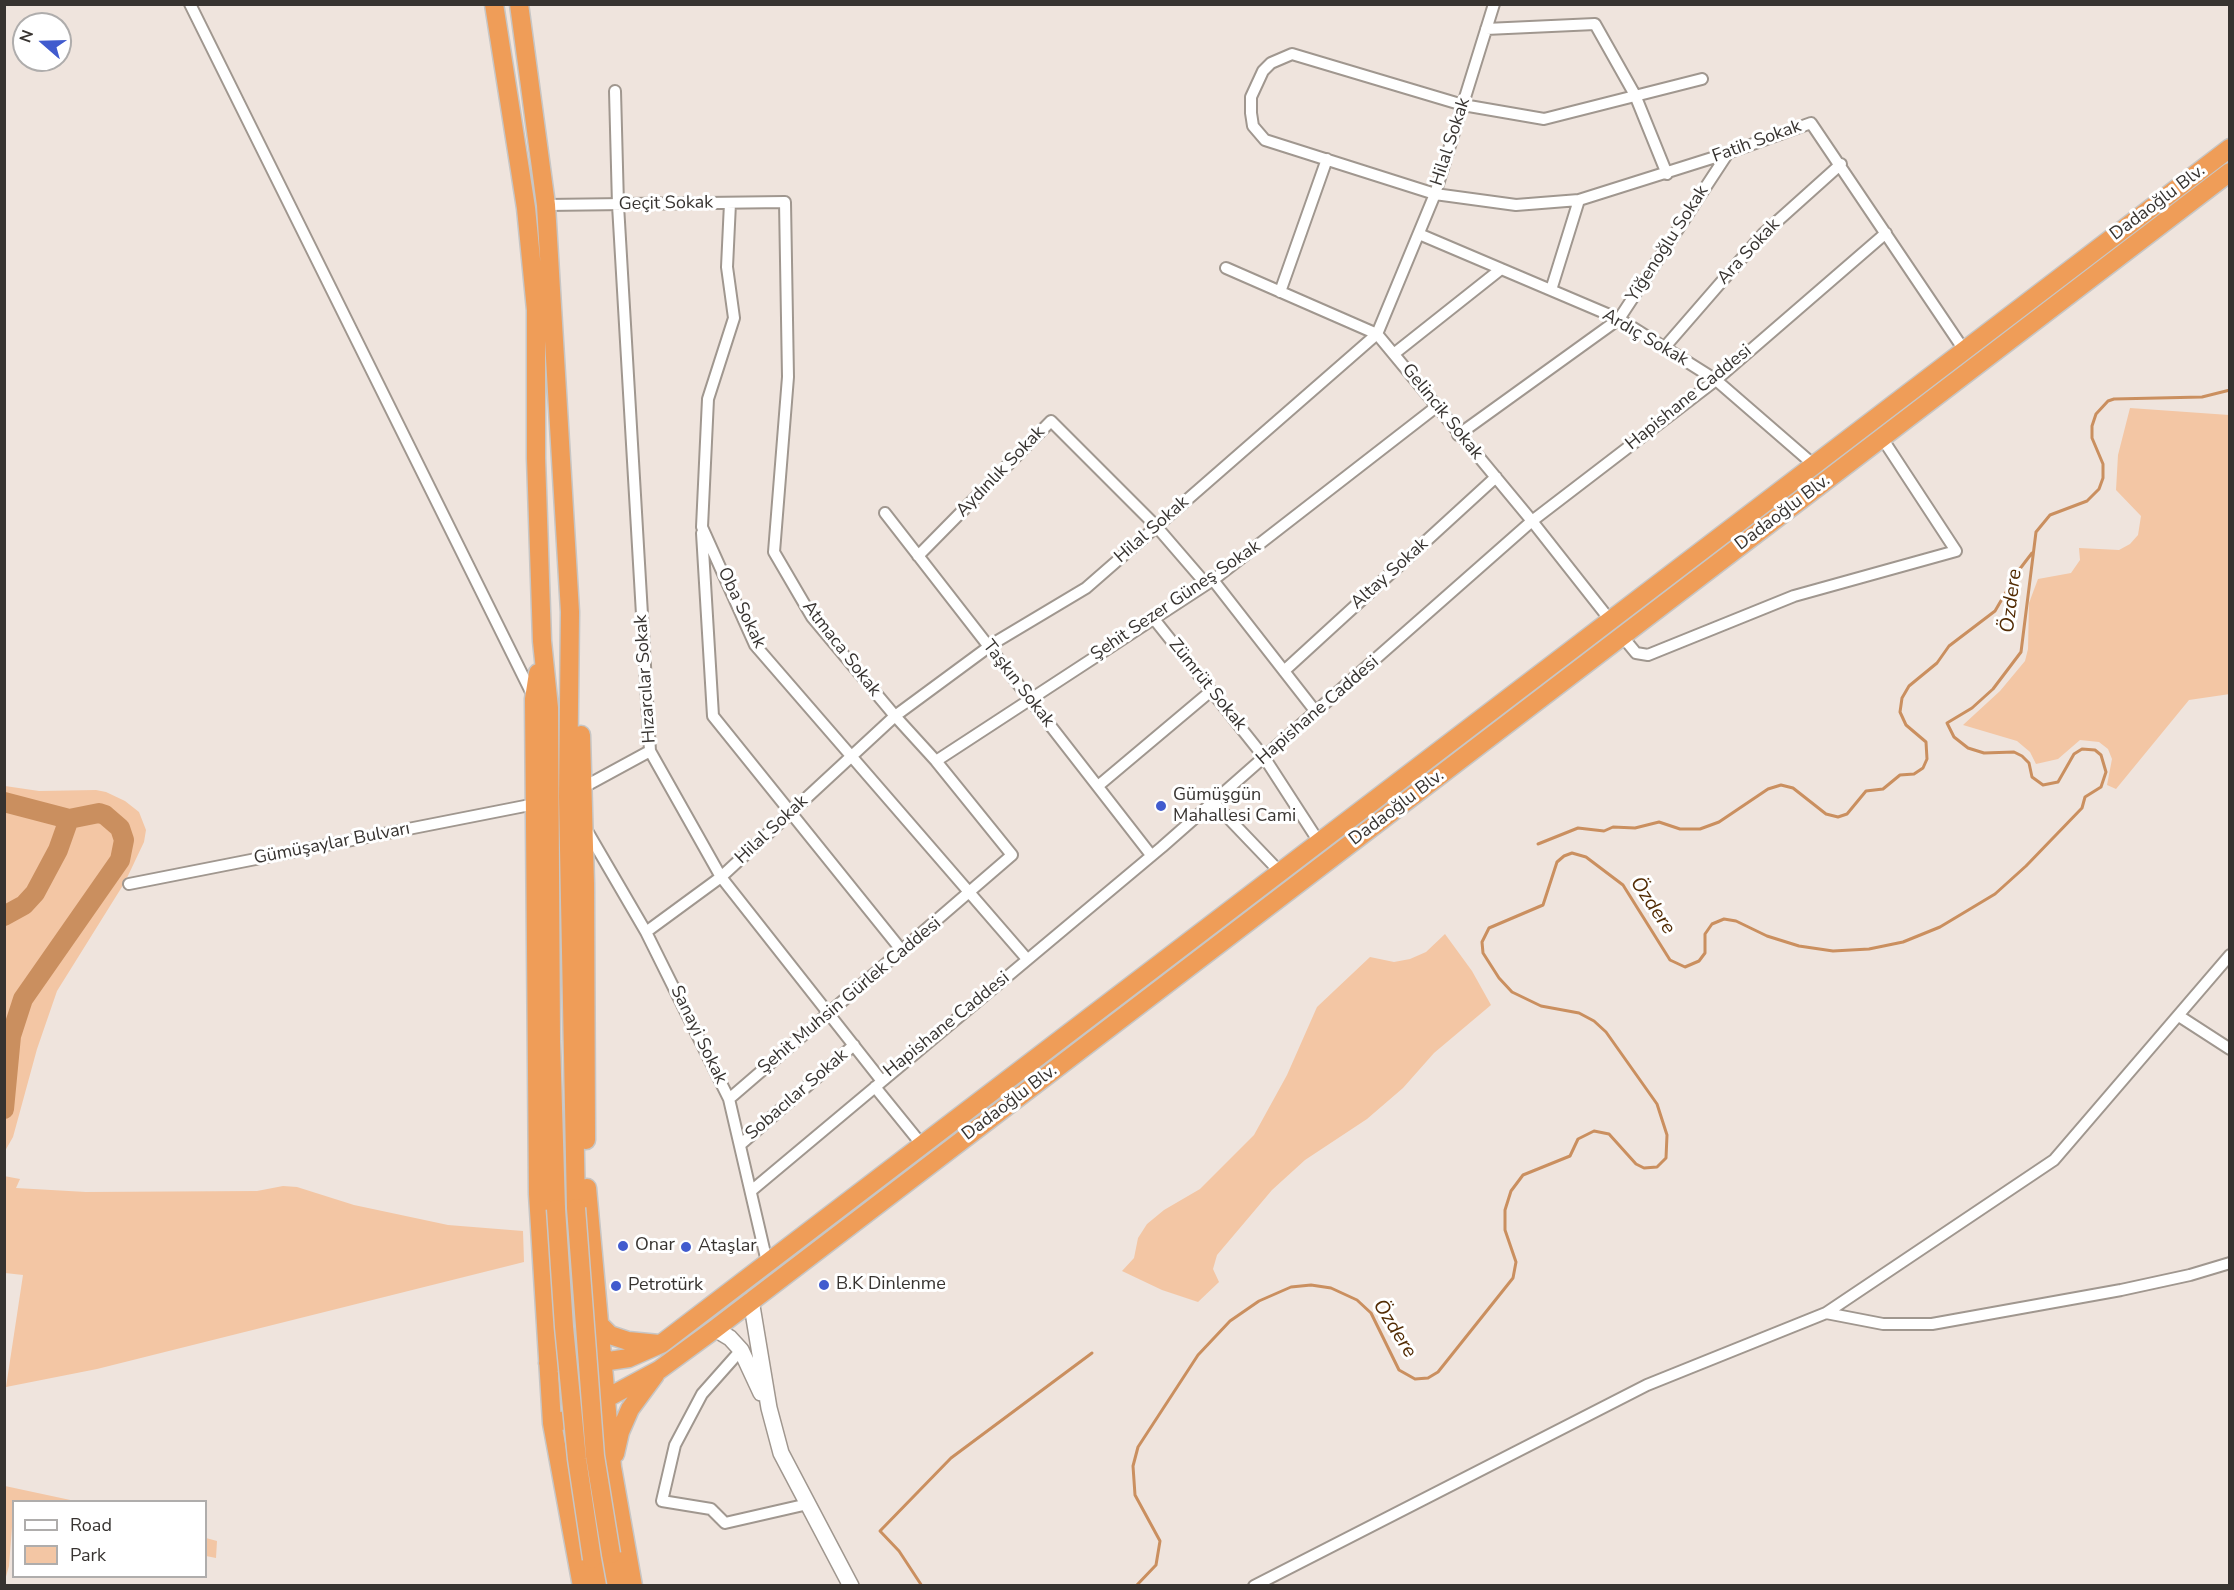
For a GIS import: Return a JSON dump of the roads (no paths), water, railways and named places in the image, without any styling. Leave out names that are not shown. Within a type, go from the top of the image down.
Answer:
[{"type":"highway","points":[[494,4],[526,208],[536,310],[536,458],[542,641],[549,708],[551,1041],[556,1209],[576,1448],[597,1586]]},
{"type":"highway","points":[[519,4],[546,205],[570,612],[568,797],[576,1208],[595,1456],[617,1586]]},
{"type":"highway","name":"Dadaoğlu Blv.","points":[[549,1363],[576,1360],[602,1362],[629,1358],[661,1344],[2229,148]]},
{"type":"highway","name":"Dadaoğlu Blv.","points":[[552,1423],[580,1417],[605,1399],[659,1370],[715,1329],[2229,172]]},
{"type":"highway","points":[[570,612],[577,639],[581,680],[587,1205],[612,1467],[633,1586]]},
{"type":"highway","points":[[542,641],[534,699],[538,1194],[552,1423],[582,1586]]},
{"type":"highway","points":[[598,1323],[610,1335],[628,1341],[661,1344]]},
{"type":"highway","points":[[612,1467],[620,1432],[630,1409],[659,1370]]},
{"type":"main road","points":[[751,1300],[769,1408],[781,1453],[851,1586]]},
{"type":"main road","points":[[715,1329],[730,1338],[741,1350],[769,1408]]},
{"type":"street","points":[[190,4],[372,376],[534,699]]},
{"type":"street","name":"Hilal Sokak","points":[[646,932],[721,877],[895,716],[989,647],[1086,588],[1377,334],[1435,194],[1494,4]]},
{"type":"street","points":[[1486,29],[1595,24],[1635,95],[1667,174]]},
{"type":"street","name":"Fatih Sokak","points":[[1702,79],[1544,118],[1463,105],[1292,54],[1281,58],[1263,71],[1257,80],[1251,97],[1253,126],[1265,140],[1435,194],[1516,205],[1579,200],[1667,174],[1811,123],[1841,164],[1964,350]]},
{"type":"street","name":"Hızarcılar Sokak","points":[[615,91],[618,205],[650,751],[721,877],[854,1046],[922,1145]]},
{"type":"street","name":"Yiğenoğlu Sokak","points":[[1458,435],[1618,319],[1728,153]]},
{"type":"street","points":[[1280,292],[1327,159]]},
{"type":"street","name":"Ara Sokak","points":[[1664,348],[1763,234],[1841,164]]},
{"type":"street","points":[[1551,290],[1579,200]]},
{"type":"street","name":"Geçit Sokak","points":[[546,205],[786,202]]},
{"type":"street","name":"Atmaca Sokak","points":[[786,202],[788,377],[774,552],[812,617],[936,761],[1012,855],[971,894]]},
{"type":"street","name":"Oba Sokak","points":[[730,203],[727,267],[734,318],[708,399],[702,527],[755,645],[1028,959]]},
{"type":"street","name":"Hapishane Caddesi","points":[[751,1191],[1213,802],[1532,521],[1716,380],[1886,233]]},
{"type":"street","name":"Ardıç Sokak","points":[[1419,234],[1618,319],[1716,380],[1814,465]]},
{"type":"street","name":"Gelincik Sokak","points":[[1226,267],[1377,334],[1395,353],[1458,435],[1532,521],[1610,620]]},
{"type":"street","points":[[1395,353],[1501,269]]},
{"type":"street","name":"Şehit Sezer Güneş Sokak","points":[[936,761],[1029,698],[1210,582],[1436,407]]},
{"type":"street","name":"Aydınlık Sokak","points":[[918,556],[1051,421],[1210,582],[1317,712]]},
{"type":"street","points":[[1622,636],[1636,653],[1648,655],[1794,596],[1956,551],[1882,438]]},
{"type":"street","name":"Altay Sokak","points":[[1284,671],[1496,477]]},
{"type":"street","name":"Taşkın Sokak","points":[[885,513],[1151,855]]},
{"type":"street","points":[[702,527],[713,717],[903,952]]},
{"type":"street","name":"Zümrüt Sokak","points":[[1154,619],[1264,758],[1319,842]]},
{"type":"street","points":[[1098,786],[1211,691]]},
{"type":"street","points":[[582,788],[650,751]]},
{"type":"street","points":[[1213,802],[1280,872]]},
{"type":"street","name":"Gümüşaylar Bulvarı","points":[[129,884],[535,804]]},
{"type":"street","name":"Sanayi Sokak","points":[[583,825],[646,932],[729,1099],[767,1262]]},
{"type":"street","name":"Şehit Muhsin Gürlek Caddesi","points":[[729,1099],[827,1012],[971,894]]},
{"type":"street","points":[[1254,1586],[1647,1385],[1826,1314],[2054,1160],[2229,955]]},
{"type":"street","points":[[2179,1016],[2229,1049]]},
{"type":"street","name":"Sobacılar Sokak","points":[[740,1145],[854,1046]]},
{"type":"street","points":[[1826,1314],[1882,1324],[1932,1324],[2121,1290],[2190,1275],[2229,1263]]},
{"type":"street","points":[[741,1350],[702,1394],[675,1445],[662,1502],[711,1509],[725,1522],[808,1504]]},
{"type":"waterway","name":"Özdere","points":[[1136,1586],[1156,1565],[1160,1541],[1135,1495],[1133,1466],[1138,1447],[1198,1355],[1230,1321],[1259,1301],[1291,1287],[1311,1285],[1331,1288],[1357,1300],[1371,1313],[1399,1370],[1415,1379],[1428,1378],[1438,1372],[1513,1278],[1516,1262],[1505,1230],[1505,1210],[1511,1191],[1523,1175],[1570,1156],[1578,1139],[1594,1131],[1609,1134],[1636,1164],[1644,1168],[1657,1167],[1666,1158],[1667,1135],[1657,1104],[1606,1032],[1594,1021],[1579,1013],[1541,1006],[1512,992],[1499,978],[1483,953],[1482,942],[1489,928],[1543,905],[1557,862],[1572,853],[1586,857],[1623,885],[1670,960],[1685,967],[1699,961],[1705,953],[1705,934],[1712,924],[1724,919],[1736,921],[1767,936],[1799,946],[1833,951],[1869,949],[1903,942],[1940,927],[1995,894],[2026,866],[2082,808],[2085,797],[2101,787],[2106,772],[2101,755],[2095,750],[2082,749],[2074,754],[2058,782],[2043,785],[2032,777],[2029,763],[2022,756],[2014,752],[1984,753],[1968,748],[1954,737],[1947,723],[1972,708],[1993,689],[2021,652],[2036,532],[2050,515],[2087,501],[2099,489],[2103,478],[2103,464],[2092,438],[2092,426],[2096,414],[2108,401],[2202,397],[2230,390]]},
{"type":"waterway","points":[[1538,844],[1578,828],[1604,831],[1613,827],[1635,828],[1659,822],[1680,829],[1700,829],[1719,822],[1768,789],[1781,785],[1793,788],[1826,814],[1838,817],[1847,814],[1866,791],[1883,789],[1900,775],[1914,774],[1923,768],[1927,759],[1926,742],[1906,725],[1900,712],[1902,698],[1909,686],[1937,663],[1949,646],[1995,611],[2019,570],[2032,553]]},
{"type":"waterway","points":[[4,802],[69,819],[99,813],[105,815],[120,828],[124,840],[120,860],[23,999],[11,1036],[4,1109]]},
{"type":"waterway","points":[[4,916],[24,905],[35,893],[58,850],[69,819]]},
{"type":"waterway","points":[[922,1586],[899,1551],[880,1531],[951,1458],[1092,1353]]},
{"type":"place","name":"Gümüşgün Mahallesi Cami","points":[[1161,806]]},
{"type":"place","name":"Onar","points":[[623,1246]]},
{"type":"place","name":"Ataşlar","points":[[686,1247]]},
{"type":"place","name":"B.K Dinlenme","points":[[824,1285]]},
{"type":"place","name":"Petrotürk","points":[[616,1286]]}]
